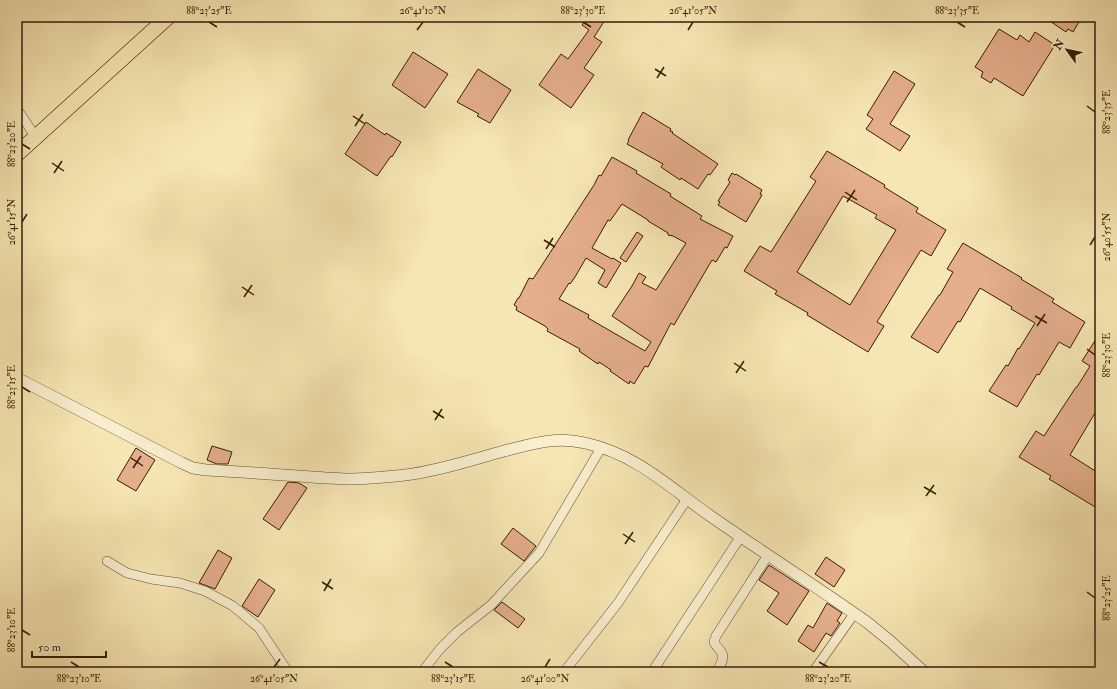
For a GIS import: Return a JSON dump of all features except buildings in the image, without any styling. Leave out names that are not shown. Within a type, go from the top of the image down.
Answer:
[{"type":"main road","points":[[17,154],[35,136],[168,17]]},
{"type":"street","points":[[17,109],[35,136]]},
{"type":"street","points":[[17,378],[182,463],[193,468],[206,470],[348,479],[376,478],[443,468],[536,442],[557,440],[572,441],[601,448],[635,462],[652,472],[687,499],[854,614],[890,641],[924,672]]},
{"type":"street","points":[[422,672],[440,649],[457,632],[491,605],[539,552],[601,448]]},
{"type":"street","points":[[564,672],[618,603],[687,499]]},
{"type":"street","points":[[654,670],[741,536]]},
{"type":"street","points":[[716,672],[723,658],[722,653],[716,647],[714,642],[716,636],[768,555]]},
{"type":"street","points":[[107,560],[128,573],[151,579],[180,583],[205,591],[233,606],[259,628],[288,672]]},
{"type":"street","points":[[813,672],[854,614]]}]
